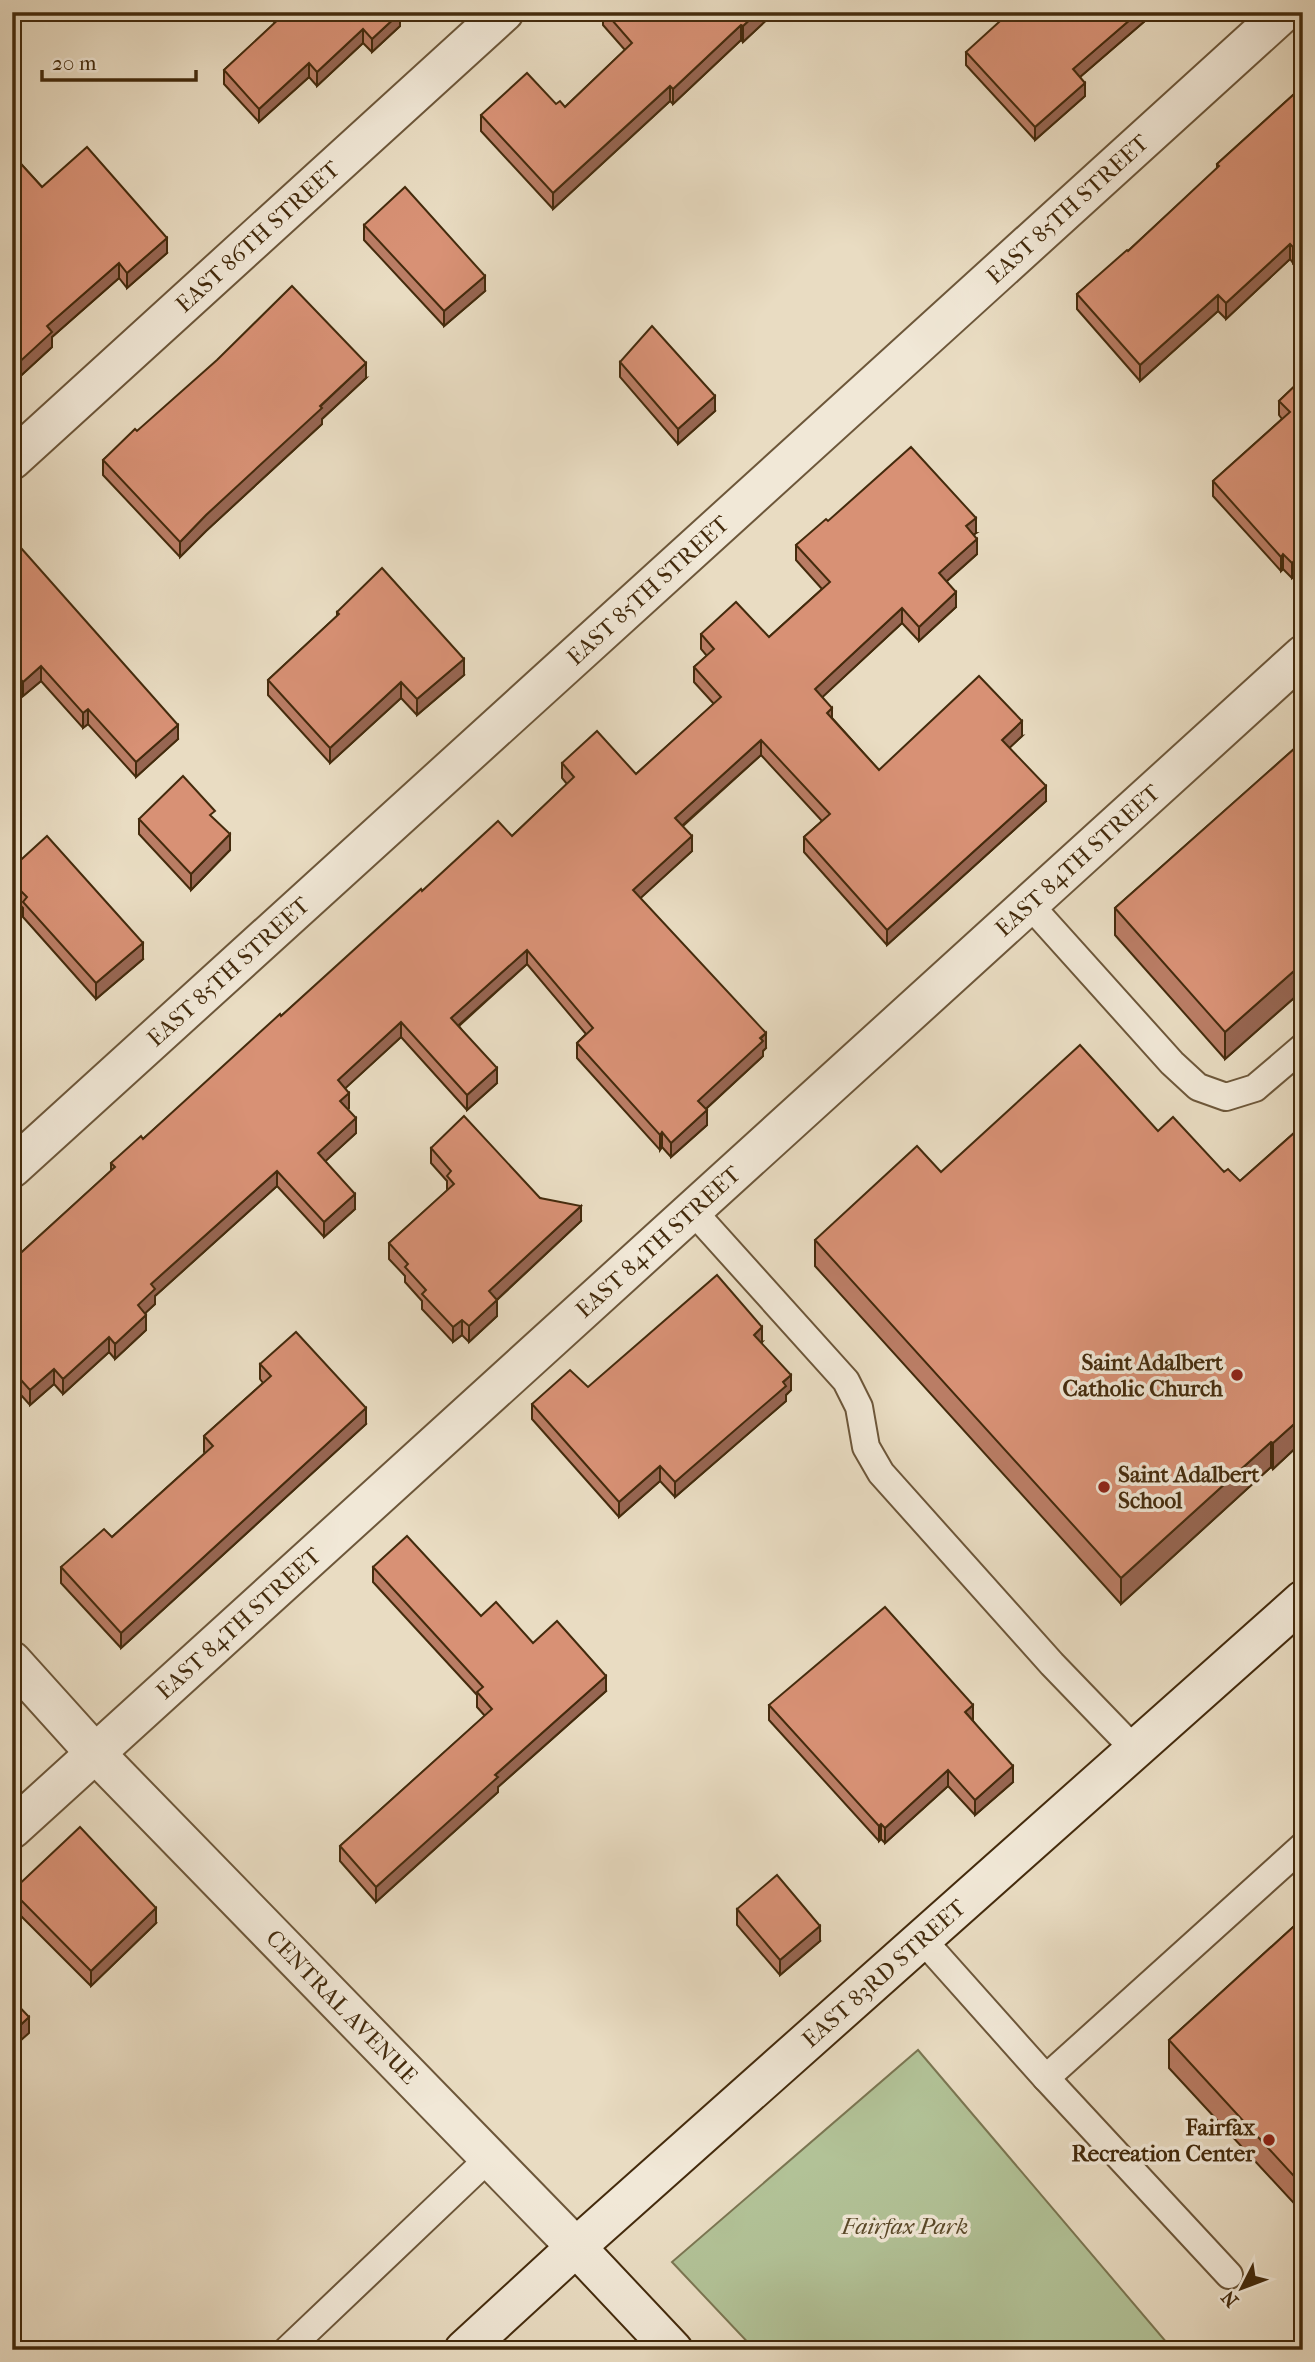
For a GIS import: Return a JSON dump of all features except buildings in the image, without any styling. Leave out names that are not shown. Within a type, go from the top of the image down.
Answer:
[{"type":"street","name":"EAST 85TH STREET","points":[[12,1168],[1284,12]]},
{"type":"street","name":"EAST 86TH STREET","points":[[12,460],[496,15]]},
{"type":"street","name":"EAST 84TH STREET","points":[[12,1829],[1303,655]]},
{"type":"street","name":"EAST 83RD STREET","points":[[464,2350],[576,2247],[1303,1600]]},
{"type":"street","name":"CENTRAL AVENUE","points":[[12,1661],[95,1753],[673,2350]]},
{"type":"lane","points":[[1029,904],[1172,1063],[1198,1087],[1226,1097],[1255,1088],[1303,1047]]},
{"type":"lane","points":[[692,1210],[846,1381],[859,1407],[866,1447],[881,1473],[1052,1664],[1135,1749]]},
{"type":"lane","points":[[1046,2078],[1303,1846]]},
{"type":"lane","points":[[922,1939],[1046,2078],[1229,2275]]},
{"type":"lane","points":[[287,2350],[489,2158]]},
{"type":"green space","name":"Fairfax Park","points":[[918,2050],[1173,2350],[755,2350],[672,2262]]},
{"type":"place","name":"Saint Adalbert Catholic Church","points":[[1237,1375]]},
{"type":"place","name":"Saint Adalbert School","points":[[1104,1487]]},
{"type":"place","name":"Fairfax Recreation Center","points":[[1269,2140]]}]
